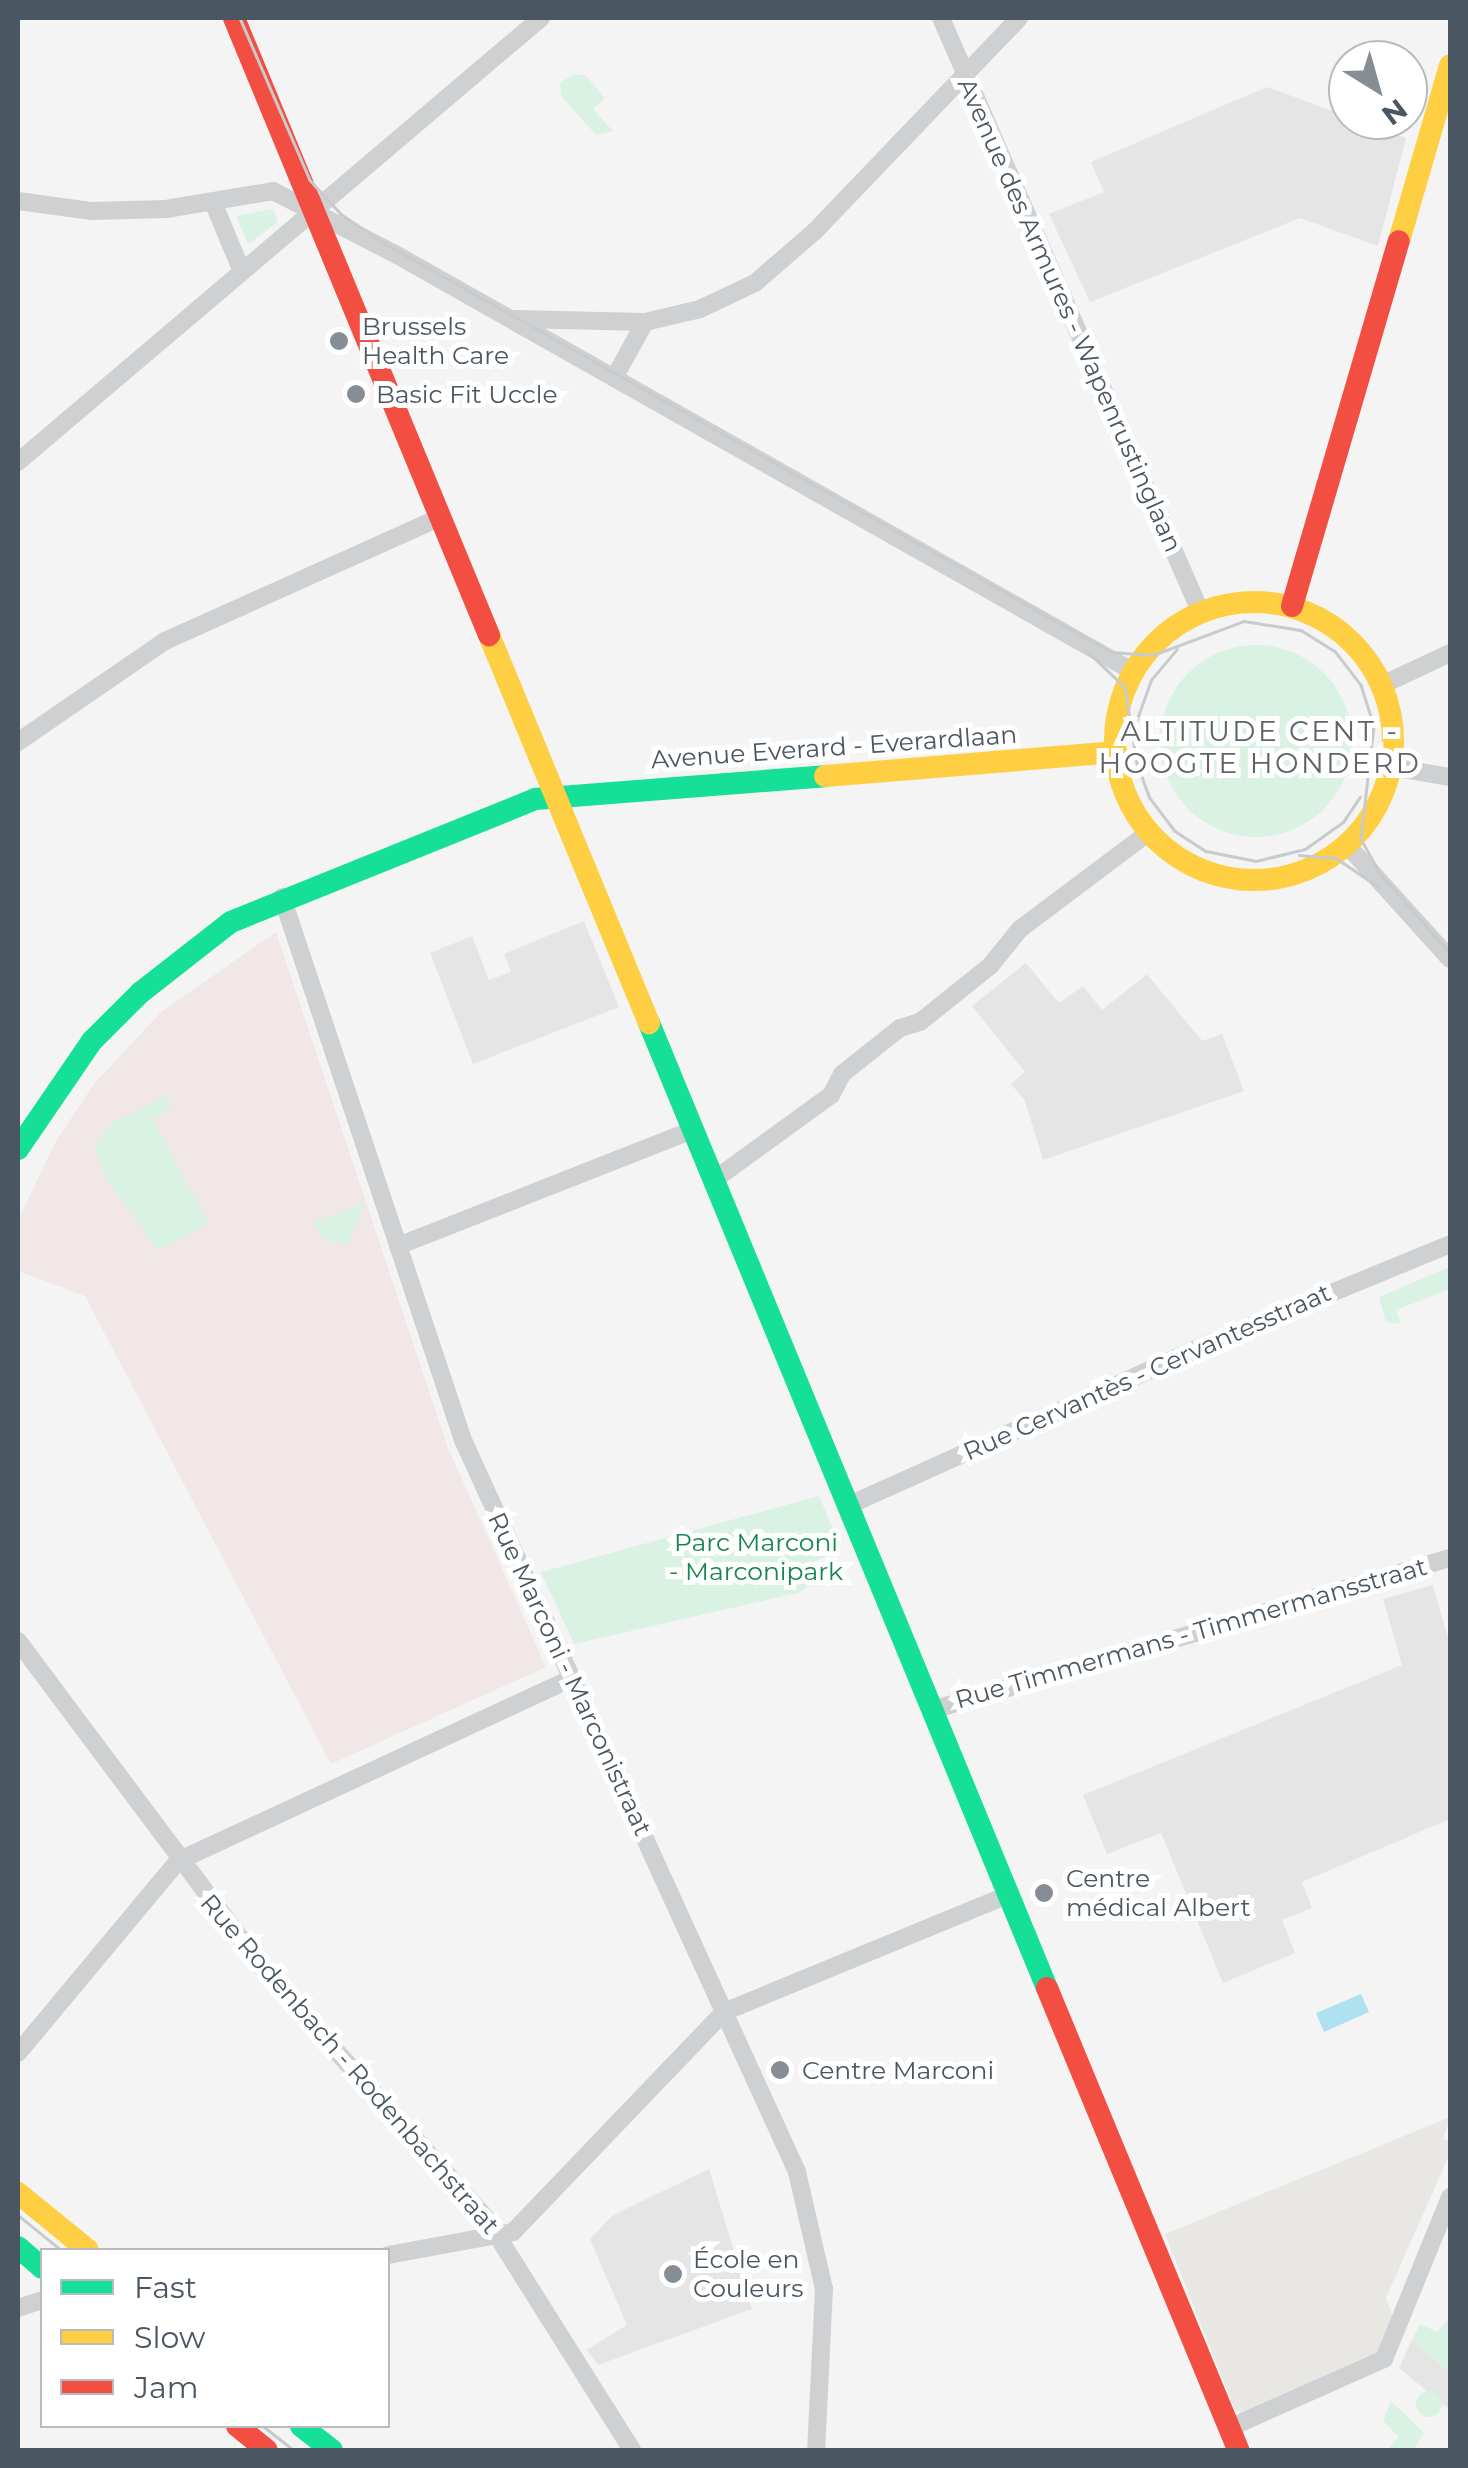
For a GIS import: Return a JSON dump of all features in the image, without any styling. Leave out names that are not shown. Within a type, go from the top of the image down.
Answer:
[{"type":"main road","points":[[234,18],[1238,2450]]},
{"type":"main road","points":[[1292,606],[1450,65]]},
{"type":"main road","points":[[1252,602],[1292,606],[1345,636],[1382,685],[1391,767],[1367,823],[1347,845],[1293,874],[1246,881],[1206,872],[1149,832],[1126,797],[1116,752],[1120,700],[1132,671],[1156,640],[1201,613],[1252,602]]},
{"type":"main road","name":"Avenue Everard - Everardlaan","points":[[18,1148],[63,1078],[140,993],[231,922],[282,897],[557,796],[1116,752]]},
{"type":"main road","points":[[18,2193],[86,2248]]},
{"type":"main road","points":[[18,2247],[40,2266]]},
{"type":"main road","points":[[239,2428],[267,2450]]},
{"type":"main road","points":[[304,2428],[332,2450]]},
{"type":"street","points":[[18,462],[220,292],[240,267],[315,210],[541,18]]},
{"type":"street","name":"Avenue des Armures - Wapenrustinglaan","points":[[941,18],[1201,613]]},
{"type":"street","points":[[504,316],[645,322],[700,309],[755,283],[815,231],[1019,18]]},
{"type":"street","points":[[18,201],[92,212],[212,202],[273,191],[315,210],[1132,671]]},
{"type":"street","points":[[212,202],[240,267]]},
{"type":"street","points":[[614,378],[645,322]]},
{"type":"street","points":[[18,742],[166,641],[441,518]]},
{"type":"street","points":[[1382,685],[1450,653]]},
{"type":"street","points":[[1391,767],[1450,777]]},
{"type":"street","points":[[714,1180],[831,1095],[842,1074],[948,1000],[990,966],[1020,929],[1149,832]]},
{"type":"street","points":[[1347,845],[1450,959]]},
{"type":"street","name":"Rue Marconi - Marconistraat","points":[[282,897],[463,1440],[570,1680],[627,1788],[797,2172],[821,2272],[816,2450]]},
{"type":"street","points":[[398,1246],[693,1130]]},
{"type":"street","name":"Rue Cervantès - Cervantesstraat","points":[[847,1506],[1215,1340],[1450,1244]]},
{"type":"street","name":"Rue Timmermans - Timmermansstraat","points":[[932,1710],[1450,1558]]},
{"type":"street","name":"Rue Rodenbach - Rodenbachstraat","points":[[18,1641],[178,1860],[267,1974],[500,2237],[632,2450]]},
{"type":"street","points":[[18,2053],[178,1860],[570,1680]]},
{"type":"street","points":[[390,2254],[513,2232],[724,2012],[1008,1894]]},
{"type":"street","points":[[1229,2428],[1384,2359],[1450,2197]]},
{"type":"shaded area","points":[[1267,87],[1328,109],[1328,140],[1405,140],[1378,246],[1300,218],[1090,302],[1049,214],[1104,192],[1091,162]]},
{"type":"shaded area","points":[[584,921],[619,1007],[473,1064],[430,953],[472,936],[489,980],[511,972],[504,954]]},
{"type":"shaded area","points":[[276,932],[448,1448],[546,1667],[331,1764],[85,1296],[18,1271],[18,1220],[56,1141],[94,1084],[161,1012]]},
{"type":"shaded area","points":[[1026,963],[1059,1003],[1083,986],[1102,1010],[1147,974],[1202,1041],[1222,1034],[1244,1091],[1043,1160],[1025,1101],[1011,1084],[1025,1072],[972,1006]]},
{"type":"shaded area","points":[[1433,1585],[1450,1645],[1450,1819],[1302,1882],[1312,1908],[1282,1920],[1295,1953],[1223,1983],[1161,1833],[1107,1854],[1083,1795],[1402,1665],[1383,1599]]},
{"type":"shaded area","points":[[1450,2117],[1443,2139],[1450,2141],[1450,2153],[1386,2298],[1393,2317],[1377,2352],[1243,2413],[1235,2410],[1165,2234]]},
{"type":"shaded area","name":"École en Couleurs","points":[[709,2169],[752,2309],[598,2365],[587,2350],[627,2325],[590,2239],[613,2215]]},
{"type":"shaded area","points":[[1412,2340],[1450,2372],[1450,2410],[1399,2368]]},
{"type":"green space","points":[[585,75],[605,98],[593,109],[613,131],[596,135],[561,96],[560,82]]},
{"type":"green space","points":[[273,209],[278,222],[248,244],[236,216]]},
{"type":"green space","points":[[1256,645],[1293,652],[1324,673],[1345,704],[1352,741],[1345,778],[1324,809],[1293,830],[1256,837],[1219,830],[1188,809],[1167,778],[1160,741],[1167,704],[1188,673],[1219,652]]},
{"type":"green space","points":[[167,1095],[172,1108],[153,1119],[209,1224],[158,1251],[104,1175],[94,1147],[110,1124]]},
{"type":"green space","points":[[365,1203],[348,1244],[324,1240],[314,1222]]},
{"type":"green space","points":[[1450,1267],[1450,1289],[1396,1310],[1401,1324],[1386,1322],[1379,1297]]},
{"type":"green space","name":"Parc Marconi - Marconipark","points":[[819,1496],[842,1550],[802,1566],[810,1584],[801,1592],[574,1644],[541,1572]]},
{"type":"green space","points":[[1450,2317],[1450,2372],[1412,2340],[1420,2324],[1437,2332]]},
{"type":"green space","points":[[1429,2391],[1438,2395],[1442,2404],[1438,2413],[1429,2417],[1420,2413],[1416,2404],[1420,2395]]},
{"type":"green space","points":[[1391,2401],[1424,2433],[1413,2450],[1387,2450],[1399,2437],[1383,2421]]},
{"type":"water","points":[[1361,1994],[1369,2012],[1324,2032],[1316,2013]]},
{"type":"tram line","points":[[240,18],[310,180],[341,214],[384,243],[1111,652],[1153,655],[1244,621],[1301,630],[1335,651],[1361,685],[1374,726],[1361,839],[1379,872],[1450,953]]},
{"type":"tram line","points":[[1136,722],[1151,680],[1177,649]]},
{"type":"tram line","points":[[1087,651],[1125,687],[1137,763],[1150,798],[1175,831],[1206,851],[1256,861],[1305,849],[1343,822],[1360,797]]},
{"type":"tram line","points":[[1299,855],[1336,858],[1379,887]]},
{"type":"tram line","points":[[18,2215],[59,2248]]},
{"type":"tram line","points":[[266,2428],[294,2450]]},
{"type":"traffic: fast","points":[[18,1149],[92,1041],[140,993],[231,922],[535,799],[825,776]]},
{"type":"traffic: fast","points":[[649,1023],[1047,1988]]},
{"type":"traffic: fast","points":[[18,2247],[40,2266]]},
{"type":"traffic: fast","points":[[304,2428],[332,2450]]},
{"type":"traffic: slow","points":[[1399,241],[1450,65]]},
{"type":"traffic: slow","points":[[1254,602],[1307,613],[1352,643],[1382,688],[1393,741],[1382,794],[1352,839],[1307,869],[1254,880],[1201,869],[1156,839],[1126,794],[1115,741],[1126,688],[1156,643],[1201,613],[1254,602]]},
{"type":"traffic: slow","points":[[489,635],[649,1023]]},
{"type":"traffic: slow","points":[[825,776],[1116,752]]},
{"type":"traffic: slow","points":[[18,2193],[86,2248]]},
{"type":"traffic: jam","points":[[234,18],[489,635]]},
{"type":"traffic: jam","points":[[1292,606],[1399,241]]},
{"type":"traffic: jam","points":[[1047,1988],[1238,2450]]},
{"type":"traffic: jam","points":[[240,2428],[267,2450]]},
{"type":"place","name":"Brussels Health Care","points":[[339,341]]},
{"type":"place","name":"Basic Fit Uccle","points":[[356,394]]},
{"type":"place","name":"Centre médical Albert","points":[[1044,1893]]},
{"type":"place","name":"Centre Marconi","points":[[780,2070]]},
{"type":"place","name":"École en Couleurs","points":[[673,2274]]},
{"type":"district","name":"ALTITUDE CENT - HOOGTE HONDERD","points":[[1260,747]]}]
